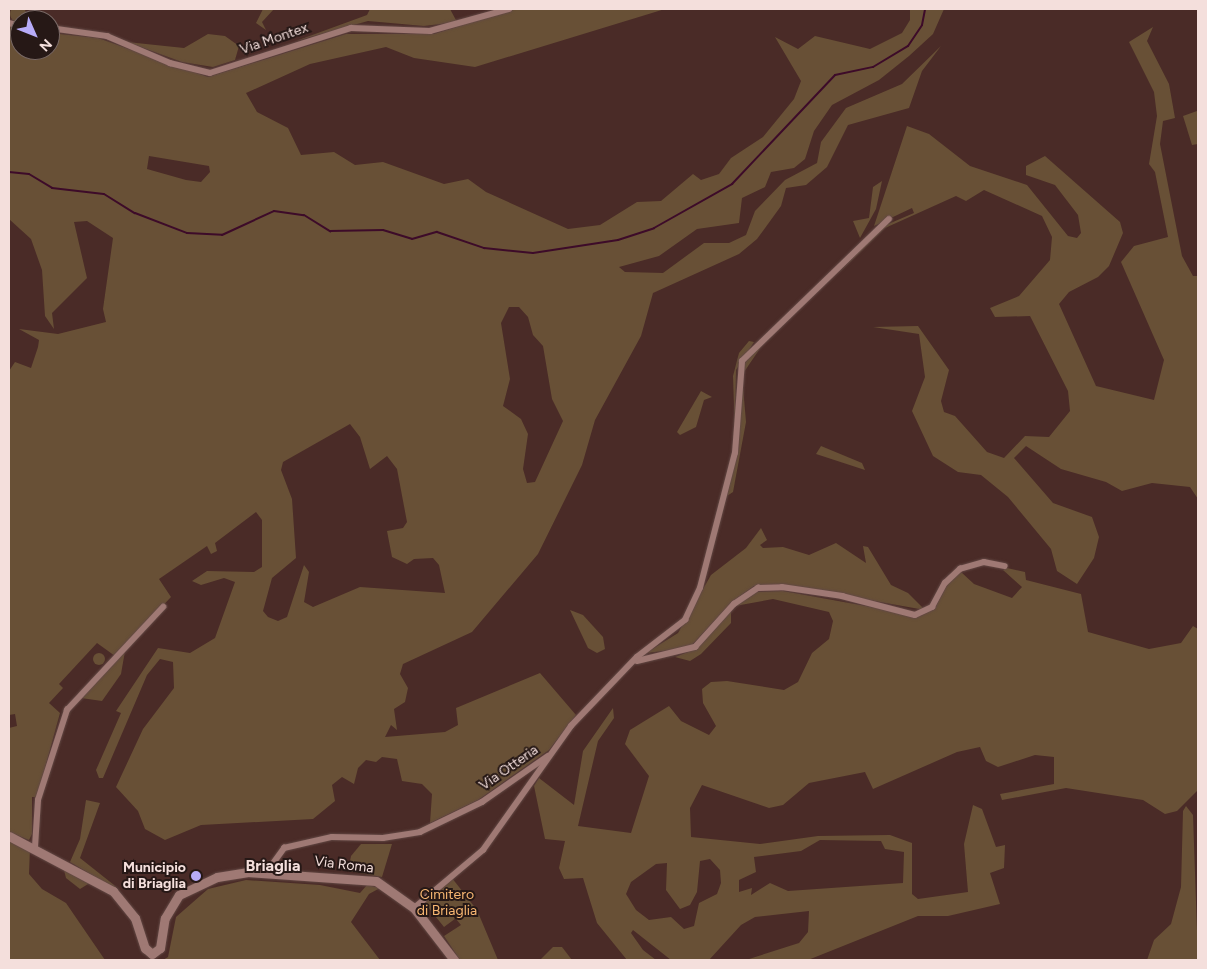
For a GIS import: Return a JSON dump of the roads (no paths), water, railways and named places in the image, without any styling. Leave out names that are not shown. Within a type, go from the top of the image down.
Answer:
[{"type":"main road","points":[[9,836],[34,847]]},
{"type":"main road","name":"Via Roma","points":[[34,847],[113,891],[135,918],[145,948],[152,954],[160,948],[170,908],[183,892],[231,873],[286,873],[368,879],[414,908],[454,960]]},
{"type":"street","name":"Via Montex","points":[[60,29],[107,36],[170,63],[210,73],[351,28],[430,31],[509,9]]},
{"type":"street","points":[[550,754],[628,666],[679,628],[700,588],[736,453],[738,374],[745,355],[800,310],[889,219]]},
{"type":"street","points":[[628,666],[648,655],[695,647],[734,604],[758,588],[782,587],[842,596],[915,615],[932,607],[945,583],[960,569],[984,562],[1005,566]]},
{"type":"street","points":[[34,847],[38,800],[67,710],[163,607]]},
{"type":"street","name":"Via Otteria","points":[[266,873],[284,848],[332,837],[383,838],[420,832],[482,802],[550,754]]},
{"type":"street","name":"Via Otteria","points":[[414,908],[483,850],[550,754]]},
{"type":"waterway","points":[[9,172],[29,174],[52,188],[104,194],[135,213],[187,233],[222,235],[274,211],[304,215],[330,231],[383,230],[412,239],[437,232],[484,248],[533,253],[618,240],[654,228],[732,184],[835,75],[873,67],[908,46],[922,25],[925,9]]},
{"type":"place","name":"Municipio di Briaglia","points":[[196,876]]},
{"type":"district","name":"Briaglia","points":[[273,866]]},
{"type":"park label","name":"Cimitero di Briaglia","points":[[447,904]]}]
